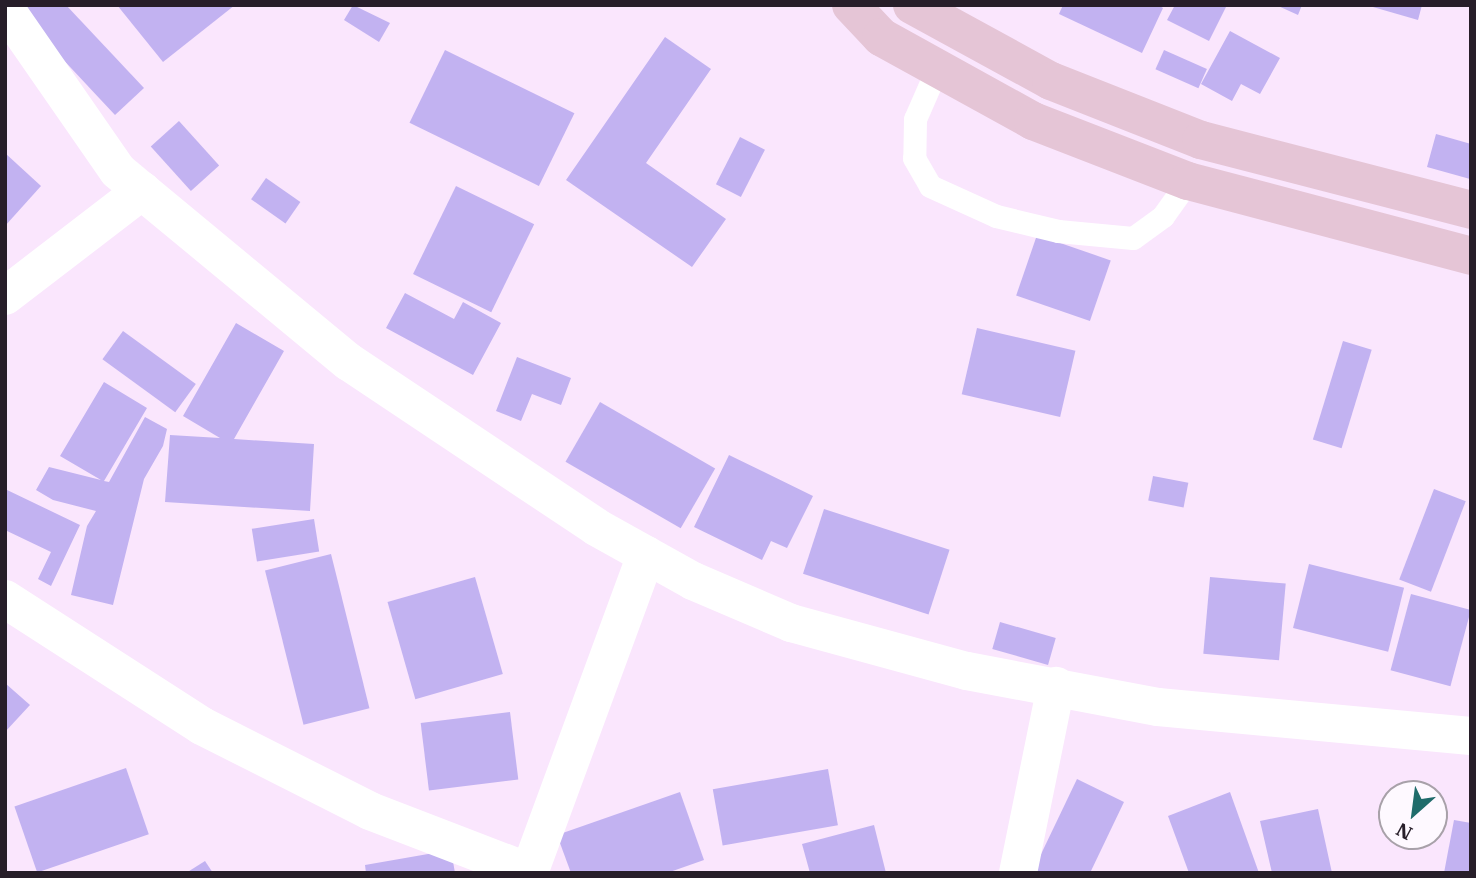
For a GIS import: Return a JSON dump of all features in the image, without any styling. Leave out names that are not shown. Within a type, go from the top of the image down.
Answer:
[{"type":"main road","points":[[851,5],[881,37],[936,71],[1033,121],[1188,181],[1471,256]]},
{"type":"main road","points":[[912,5],[1051,82],[1201,140],[1471,210]]},
{"type":"street","points":[[5,8],[118,171],[349,362],[596,527],[646,555],[791,623],[967,671],[1056,686],[1158,708],[1471,736]]},
{"type":"street","points":[[5,296],[142,191]]},
{"type":"street","points":[[5,599],[202,726],[370,811],[529,872],[646,555]]},
{"type":"street","points":[[1018,873],[1056,686]]},
{"type":"lane","points":[[936,71],[915,119],[914,158],[930,186],[996,216],[1058,232],[1133,238],[1163,216],[1188,181]]},
{"type":"building","points":[[12,5],[66,5],[144,88],[115,115]]},
{"type":"building","points":[[117,5],[235,5],[163,62]]},
{"type":"building","points":[[353,5],[390,23],[379,42],[344,20]]},
{"type":"building","points":[[1063,5],[1158,5],[1163,8],[1142,53],[1059,14]]},
{"type":"building","points":[[1175,5],[1227,5],[1209,41],[1167,20]]},
{"type":"building","points":[[1276,5],[1302,5],[1298,15]]},
{"type":"building","points":[[1366,5],[1422,5],[1418,20]]},
{"type":"building","points":[[1230,31],[1280,58],[1260,94],[1241,84],[1232,101],[1201,84]]},
{"type":"building","points":[[665,37],[711,69],[646,163],[726,219],[692,267],[566,180]]},
{"type":"building","points":[[445,50],[574,113],[539,186],[409,123]]},
{"type":"building","points":[[1164,50],[1207,69],[1198,88],[1155,69]]},
{"type":"building","points":[[179,121],[219,166],[191,191],[151,146]]},
{"type":"building","points":[[1436,134],[1471,144],[1470,179],[1427,167]]},
{"type":"building","points":[[740,137],[765,150],[741,197],[716,184]]},
{"type":"building","points":[[5,153],[41,186],[5,226]]},
{"type":"building","points":[[266,178],[300,202],[285,223],[251,199]]},
{"type":"building","points":[[456,186],[534,224],[491,312],[413,274]]},
{"type":"building","points":[[1037,235],[1111,260],[1090,321],[1016,296]]},
{"type":"building","points":[[405,293],[454,319],[463,302],[501,323],[473,375],[386,328]]},
{"type":"building","points":[[236,323],[284,351],[234,439],[314,444],[310,511],[165,502],[170,435],[220,438],[183,416]]},
{"type":"building","points":[[977,328],[1075,351],[1060,417],[962,394]]},
{"type":"building","points":[[123,331],[196,384],[175,412],[102,359]]},
{"type":"building","points":[[1343,341],[1372,350],[1342,448],[1313,439]]},
{"type":"building","points":[[517,357],[571,378],[561,405],[532,394],[521,421],[496,411]]},
{"type":"building","points":[[104,382],[147,408],[104,481],[109,482],[145,417],[167,429],[163,446],[144,479],[113,605],[71,595],[87,526],[96,511],[53,500],[36,490],[49,467],[101,480],[60,456]]},
{"type":"building","points":[[600,402],[715,468],[681,528],[566,462]]},
{"type":"building","points":[[729,455],[813,496],[787,548],[771,541],[762,560],[694,527]]},
{"type":"building","points":[[1153,476],[1188,483],[1184,507],[1148,501]]},
{"type":"building","points":[[5,489],[80,525],[51,586],[38,579],[51,552],[5,530]]},
{"type":"building","points":[[1434,489],[1466,501],[1431,592],[1399,580]]},
{"type":"building","points":[[824,509],[950,550],[929,614],[803,574]]},
{"type":"building","points":[[314,519],[319,552],[257,561],[252,529]]},
{"type":"building","points":[[331,554],[369,708],[303,725],[265,570]]},
{"type":"building","points":[[1309,564],[1404,588],[1388,652],[1293,628]]},
{"type":"building","points":[[475,577],[503,674],[415,699],[388,602]]},
{"type":"building","points":[[1210,577],[1286,584],[1279,660],[1203,654]]},
{"type":"building","points":[[1411,594],[1471,610],[1450,686],[1391,670]]},
{"type":"building","points":[[1000,622],[1056,638],[1048,665],[992,649]]},
{"type":"building","points":[[5,683],[30,705],[5,732]]},
{"type":"building","points":[[510,712],[518,779],[429,790],[421,723]]},
{"type":"building","points":[[126,768],[149,834],[37,873],[14,806]]},
{"type":"building","points":[[828,769],[838,825],[723,845],[713,789]]},
{"type":"building","points":[[1077,779],[1124,802],[1090,873],[1032,873]]},
{"type":"building","points":[[680,792],[704,860],[667,873],[571,873],[557,835]]},
{"type":"building","points":[[1230,792],[1259,873],[1189,873],[1168,816]]},
{"type":"building","points":[[1318,809],[1332,873],[1272,873],[1260,821]]},
{"type":"building","points":[[1454,820],[1471,823],[1471,873],[1444,873]]},
{"type":"building","points":[[874,825],[886,873],[810,873],[802,844]]},
{"type":"building","points":[[451,850],[455,873],[366,873],[365,865]]},
{"type":"building","points":[[205,861],[213,873],[186,873]]}]
